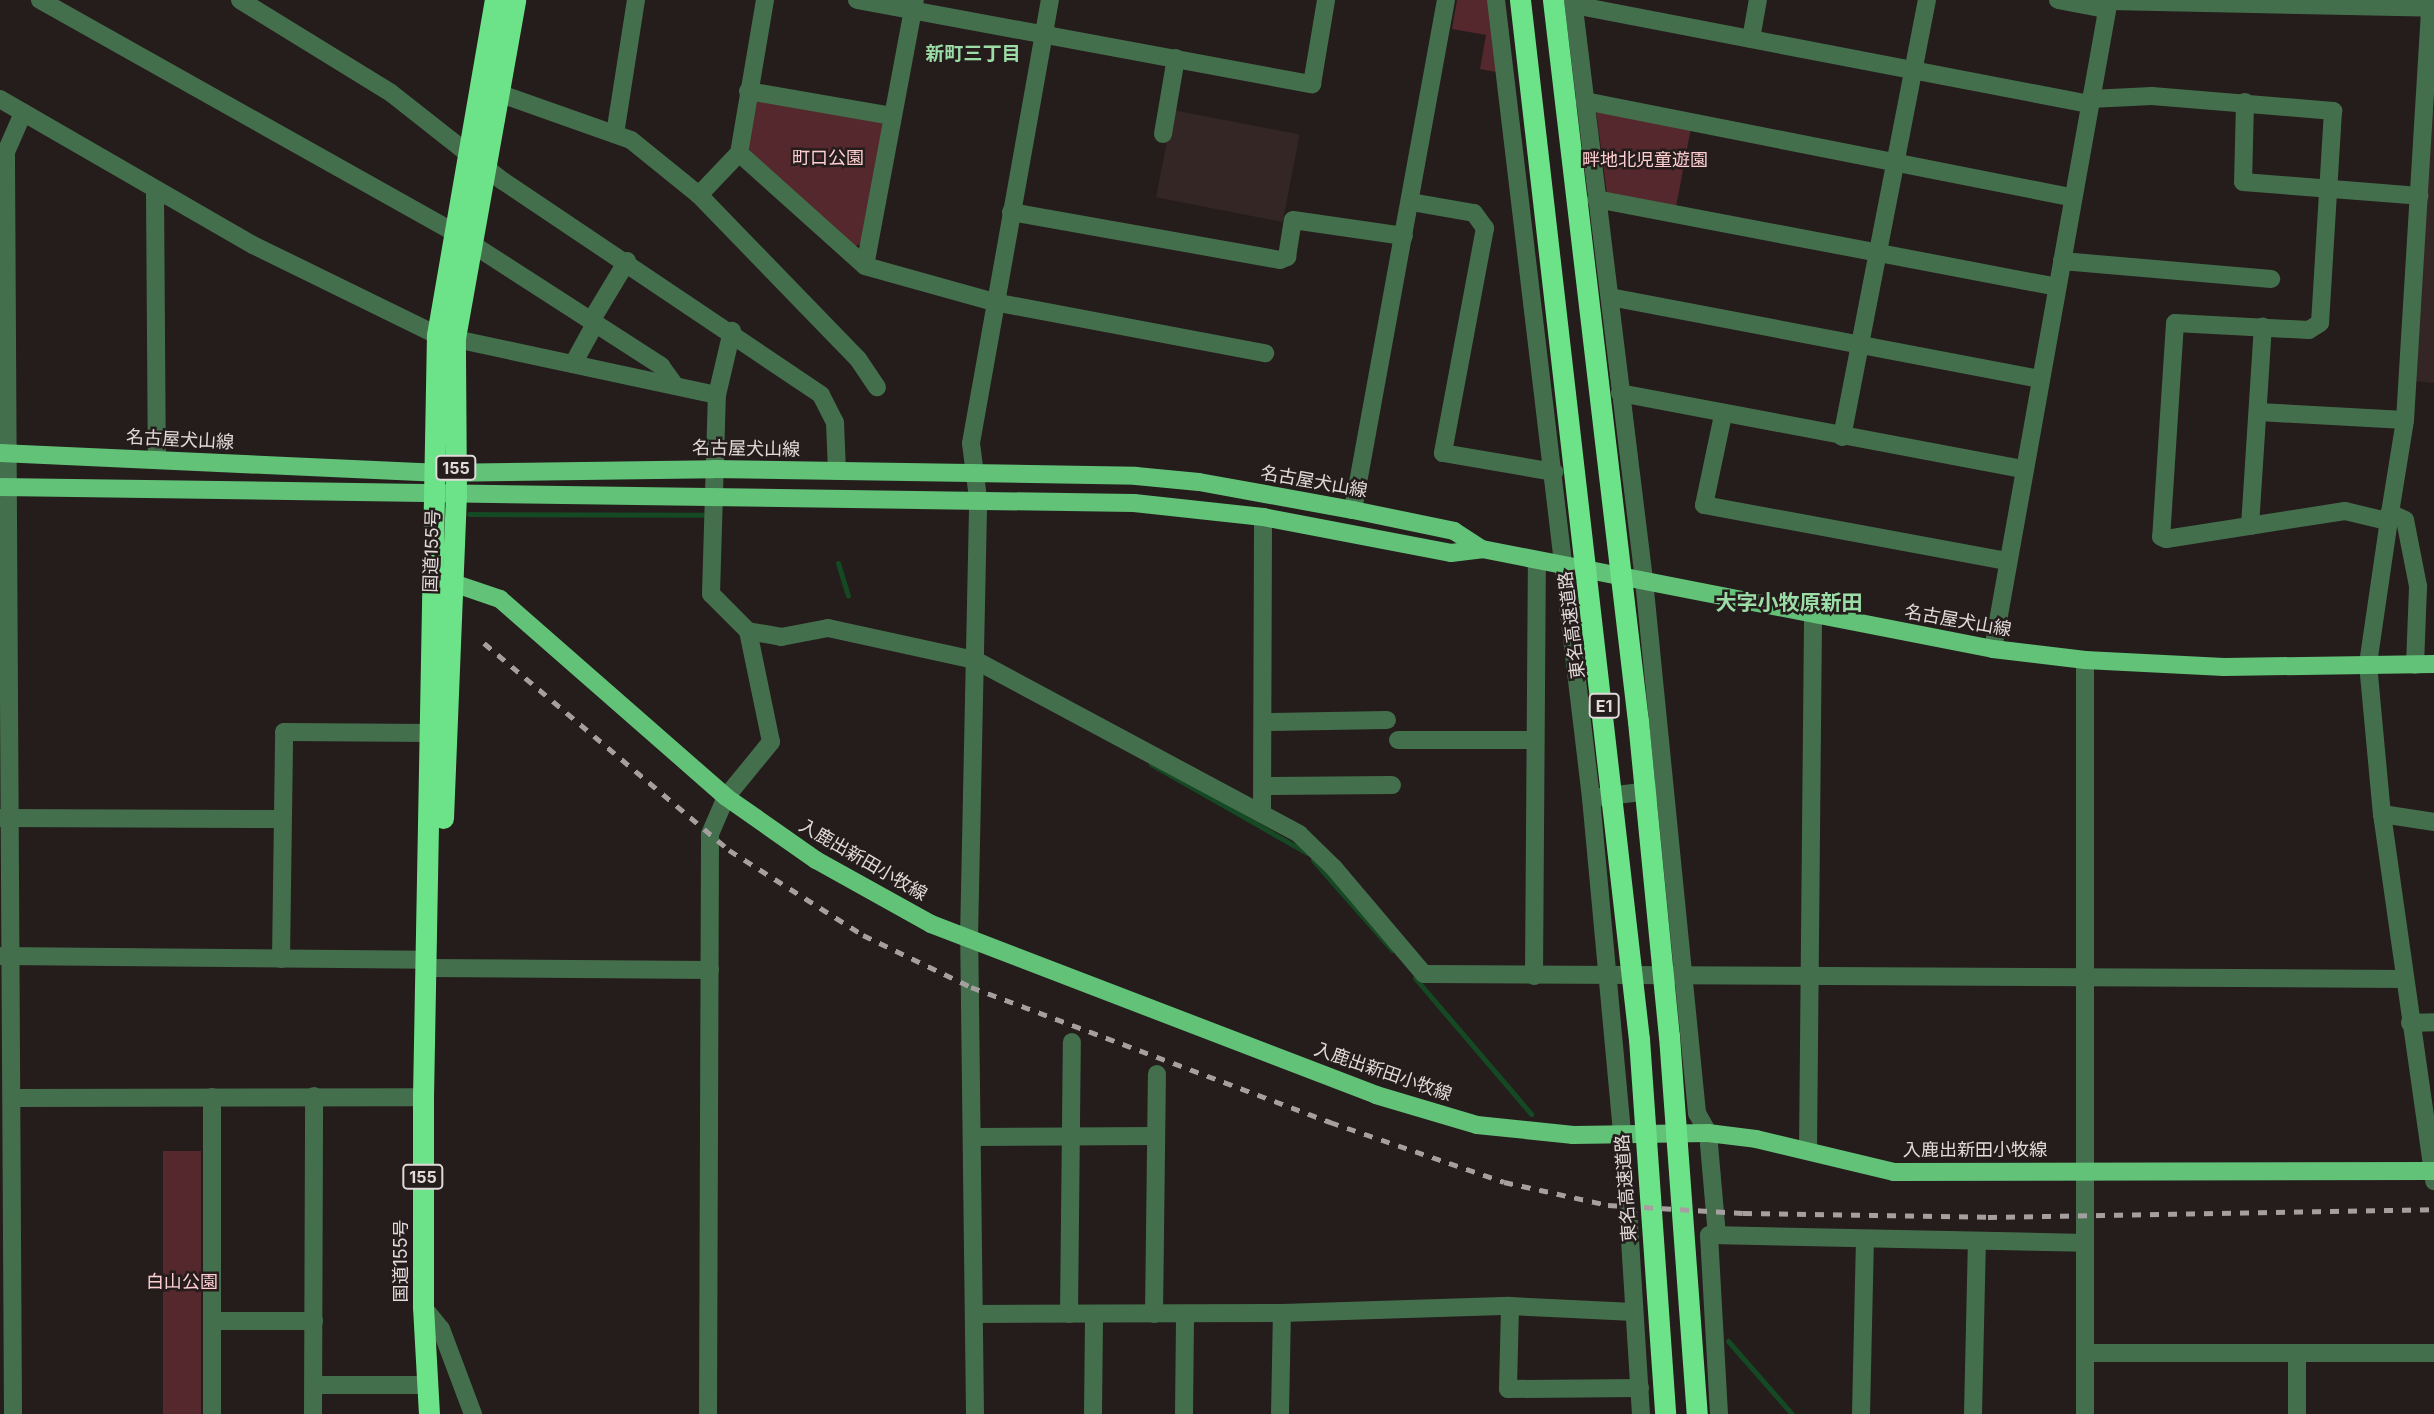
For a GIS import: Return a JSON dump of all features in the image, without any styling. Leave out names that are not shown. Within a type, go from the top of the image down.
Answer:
[{"type":"highway","name":"国道155号","points":[[429,1414],[423,1307],[423,1097],[432,733],[446,472],[446,337],[477,160],[495,0]]},
{"type":"highway","name":"国道155号","points":[[477,160],[498,93],[515,0]]},
{"type":"highway","name":"東名高速道路","points":[[1520,0],[1639,1039],[1665,1414]]},
{"type":"highway","name":"E1","points":[[1566,2],[1669,1036],[1697,1414]]},
{"type":"highway","name":"国道155号","points":[[426,956],[435,904],[449,744],[453,583],[445,497]]},
{"type":"main road","name":"名古屋犬山線","points":[[3,453],[446,472],[713,468],[976,473],[1199,482],[1454,531],[1482,549]]},
{"type":"main road","name":"名古屋犬山線","points":[[3,487],[445,497],[978,498],[1134,503],[1263,517],[1451,553],[1482,549],[1813,616],[1993,649],[2085,660],[2224,667],[2434,664]]},
{"type":"main road","name":"入鹿出新田小牧線","points":[[453,583],[500,600],[726,797],[816,860],[931,923],[1376,1095],[1477,1125],[1573,1135],[1622,1132],[1708,1133],[1808,1151],[1894,1172],[2433,1174]]},
{"type":"street","points":[[40,0],[463,238],[661,366],[674,385]]},
{"type":"street","points":[[240,0],[391,93],[477,160],[732,331],[821,395],[835,422],[837,471]]},
{"type":"street","points":[[615,134],[636,0]]},
{"type":"street","points":[[699,195],[739,153],[765,0]]},
{"type":"street","points":[[857,0],[914,5],[1311,84],[1326,0]]},
{"type":"street","points":[[975,1414],[970,938],[978,498],[971,443],[994,302],[1050,0]]},
{"type":"street","points":[[1353,510],[1446,0]]},
{"type":"street","points":[[1496,0],[1591,798],[1622,1132]]},
{"type":"street","points":[[1751,39],[1758,0]]},
{"type":"street","points":[[1842,437],[1927,0]]},
{"type":"street","points":[[2058,0],[2108,3],[2292,2],[2432,6],[2405,420],[2388,517],[2368,664],[2382,814],[2433,1174]]},
{"type":"street","points":[[1717,1235],[1708,1133],[1697,1113],[1644,580],[1610,297],[1585,101],[1566,2],[2089,101],[2152,96],[2333,111],[2320,323],[2309,330],[2175,323],[2160,531],[2166,540],[2345,511],[2405,520],[2418,586],[2415,664]]},
{"type":"street","points":[[1993,649],[2006,561],[2108,3]]},
{"type":"street","points":[[865,266],[914,5]]},
{"type":"street","points":[[1163,134],[1176,58]]},
{"type":"street","points":[[748,91],[893,116]]},
{"type":"street","points":[[498,93],[631,140],[699,195],[858,359],[877,387]]},
{"type":"street","points":[[0,99],[155,192],[446,337],[717,394]]},
{"type":"street","points":[[1585,101],[1896,160],[2071,197]]},
{"type":"street","points":[[2245,102],[2243,182],[2419,196]]},
{"type":"street","points":[[13,1414],[6,1291],[12,1098],[5,956],[3,280],[6,152],[23,113]]},
{"type":"street","points":[[739,153],[865,266],[994,302],[1265,353]]},
{"type":"street","points":[[155,192],[157,460]]},
{"type":"street","points":[[1596,199],[2056,287]]},
{"type":"street","points":[[1411,202],[1474,212],[1485,228],[1443,453],[1554,472]]},
{"type":"street","points":[[1011,212],[1280,260],[1287,257],[1293,220],[1404,236]]},
{"type":"street","points":[[573,364],[627,261]]},
{"type":"street","points":[[2062,261],[2271,279]]},
{"type":"street","points":[[1610,297],[2039,379]]},
{"type":"street","points":[[2250,526],[2263,326]]},
{"type":"street","points":[[708,1414],[710,834],[726,797],[771,742],[748,631],[711,594],[717,394],[732,331]]},
{"type":"street","points":[[1620,393],[1723,415],[2023,469]]},
{"type":"street","points":[[2258,412],[2405,420]]},
{"type":"street","points":[[1723,415],[1704,505],[2006,561]]},
{"type":"street","points":[[1262,814],[1263,517]]},
{"type":"street","points":[[1534,976],[1537,560]]},
{"type":"street","points":[[1808,1151],[1813,616]]},
{"type":"street","points":[[748,631],[781,637],[828,628],[975,660],[1299,834],[1334,867],[1424,974],[2405,979]]},
{"type":"street","points":[[2085,660],[2085,1414]]},
{"type":"street","points":[[1262,722],[1387,720]]},
{"type":"street","points":[[281,959],[284,733],[432,733]]},
{"type":"street","points":[[1398,740],[1534,740]]},
{"type":"street","points":[[1263,786],[1392,785]]},
{"type":"street","points":[[1591,798],[1665,789]]},
{"type":"street","points":[[2382,814],[2434,822]]},
{"type":"street","points":[[4,818],[282,819]]},
{"type":"street","points":[[5,956],[281,959],[426,956],[710,970]]},
{"type":"street","points":[[2410,1023],[2434,1022]]},
{"type":"street","points":[[1069,1314],[1072,1042]]},
{"type":"street","points":[[1154,1314],[1157,1074]]},
{"type":"street","points":[[313,1414],[314,1096]]},
{"type":"street","points":[[212,1097],[212,1414]]},
{"type":"street","points":[[12,1098],[423,1097]]},
{"type":"street","points":[[973,1137],[1156,1136]]},
{"type":"street","points":[[1628,1208],[1641,1414]]},
{"type":"street","points":[[1718,1414],[1709,1235],[2085,1243]]},
{"type":"street","points":[[1861,1414],[1864,1240]]},
{"type":"street","points":[[1973,1414],[1977,1242]]},
{"type":"street","points":[[976,1314],[1282,1313],[1510,1306],[1634,1312]]},
{"type":"street","points":[[1510,1306],[1508,1389],[1640,1388]]},
{"type":"street","points":[[423,1307],[441,1329],[473,1414]]},
{"type":"street","points":[[1280,1414],[1282,1313]]},
{"type":"street","points":[[1093,1414],[1094,1314]]},
{"type":"street","points":[[1184,1414],[1185,1314]]},
{"type":"street","points":[[212,1321],[314,1321]]},
{"type":"street","points":[[2085,1353],[2434,1353]]},
{"type":"street","points":[[2297,1355],[2297,1414]]},
{"type":"street","points":[[314,1384],[426,1385]]},
{"type":"shaded area","points":[[1173,110],[1300,135],[1283,222],[1156,197]]},
{"type":"shaded area","points":[[2429,110],[2434,110],[2434,383],[2413,381]]},
{"type":"green space","points":[[1457,0],[1490,0],[1501,73],[1480,69],[1486,35],[1452,29]]},
{"type":"green space","name":"町口公園","points":[[760,97],[878,118],[883,125],[861,244],[853,247],[749,150],[746,142],[754,102]]},
{"type":"green space","name":"畔地北児童遊園","points":[[1596,110],[1691,128],[1676,207],[1607,194]]},
{"type":"green space","name":"白山公園","points":[[163,1151],[201,1151],[201,1414],[163,1414]]},
{"type":"waterway","points":[[469,514],[703,515]]},
{"type":"waterway","points":[[838,563],[848,596]]},
{"type":"waterway","points":[[1151,764],[1307,853]]},
{"type":"waterway","points":[[1313,860],[1392,950]]},
{"type":"waterway","points":[[1415,978],[1531,1114]]},
{"type":"waterway","points":[[1728,1341],[1792,1414]]},
{"type":"railway","points":[[484,643],[729,850],[863,935],[971,987],[1330,1122],[1504,1182],[1608,1205],[1743,1213],[1988,1217],[2434,1209]]},
{"type":"district","name":"新町三丁目","points":[[973,54]]},
{"type":"district","name":"大字小牧原新田","points":[[1789,603]]}]
